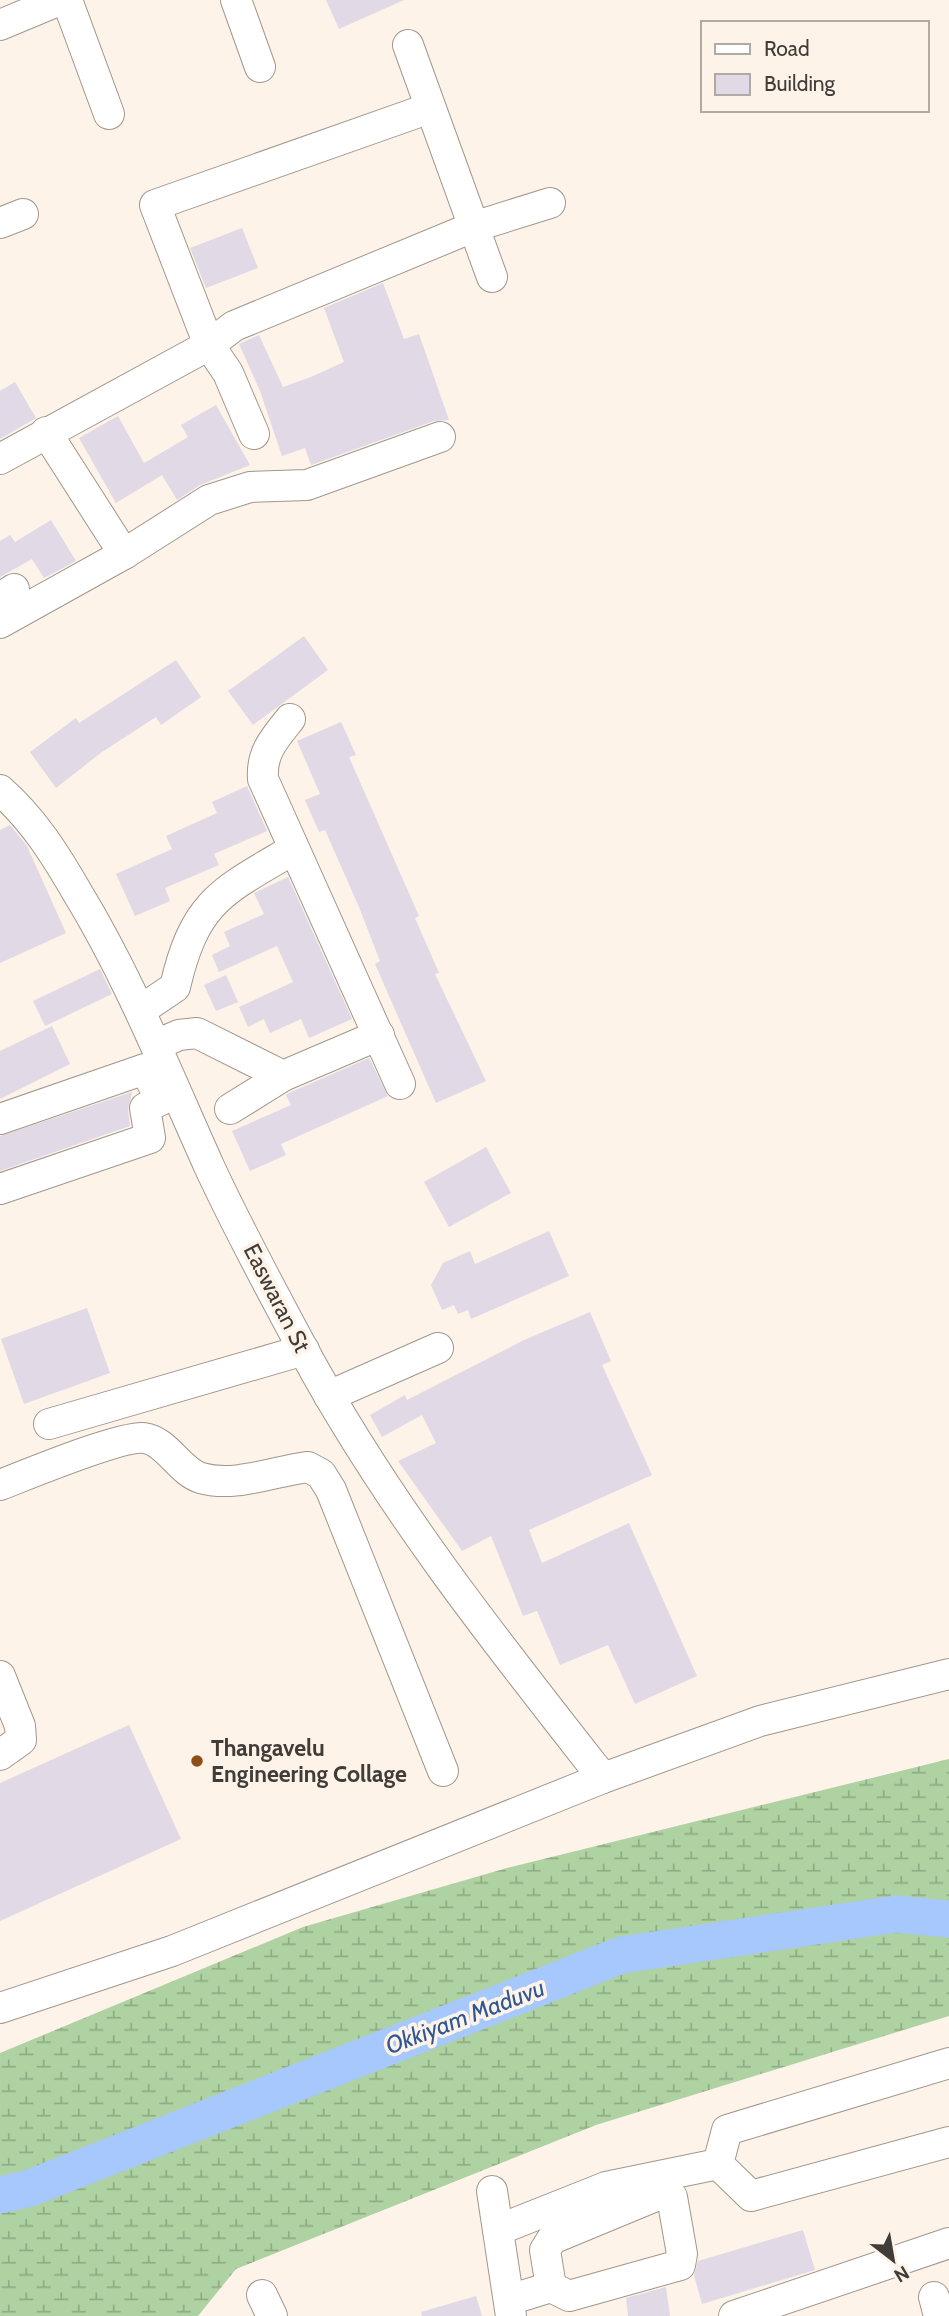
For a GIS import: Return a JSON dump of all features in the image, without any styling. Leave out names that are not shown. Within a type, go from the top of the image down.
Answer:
[{"type":"street","points":[[0,25],[60,0]]},
{"type":"street","points":[[67,0],[109,114]]},
{"type":"street","points":[[236,0],[260,66]]},
{"type":"street","points":[[408,45],[492,277]]},
{"type":"street","points":[[254,434],[228,373],[209,345],[155,205],[430,108]]},
{"type":"street","points":[[0,459],[209,345],[234,326],[473,227],[550,203]]},
{"type":"street","points":[[46,432],[124,554]]},
{"type":"street","points":[[0,623],[124,554],[209,500],[250,487],[307,485],[440,437]]},
{"type":"street","points":[[290,719],[268,746],[262,763],[263,779],[400,1084]]},
{"type":"street","name":"Easwaran St","points":[[0,790],[24,811],[56,856],[98,926],[141,1010],[158,1064],[211,1169],[304,1350],[368,1460],[467,1604],[603,1778]]},
{"type":"street","points":[[141,1010],[176,987],[181,961],[205,910],[224,890],[294,849]]},
{"type":"street","points":[[0,1119],[158,1064],[179,1035],[197,1033],[283,1076]]},
{"type":"street","points":[[230,1109],[283,1076],[379,1035]]},
{"type":"street","points":[[0,1189],[150,1138],[145,1108],[161,1100],[158,1064]]},
{"type":"street","points":[[329,1396],[438,1348]]},
{"type":"street","points":[[49,1424],[304,1350]]},
{"type":"street","points":[[0,1485],[116,1444],[145,1438],[164,1448],[200,1478],[226,1481],[308,1467],[321,1474],[331,1490],[443,1771]]},
{"type":"street","points":[[0,2008],[172,1951],[603,1778],[760,1721],[949,1674]]},
{"type":"street","points":[[0,1676],[20,1726],[21,1740],[0,1755]]},
{"type":"street","points":[[718,2164],[727,2130],[949,2063]]},
{"type":"street","points":[[718,2164],[751,2196],[949,2142]]},
{"type":"street","points":[[498,2230],[606,2187],[718,2164]]},
{"type":"street","points":[[492,2191],[510,2308],[551,2287]]},
{"type":"street","points":[[669,2193],[682,2254],[680,2265],[569,2296],[551,2287],[547,2243],[669,2193]]},
{"type":"street","points":[[734,2316],[949,2243]]},
{"type":"green space","points":[[949,1759],[949,2016],[596,2125],[236,2269],[198,2316],[0,2316],[0,2053],[303,1927],[507,1868]]},
{"type":"building","points":[[326,0],[404,0],[339,29]]},
{"type":"building","points":[[242,228],[258,268],[206,288],[190,248]]},
{"type":"building","points":[[383,283],[404,339],[419,334],[449,420],[434,421],[311,465],[305,448],[282,456],[260,391],[239,344],[259,335],[283,387],[311,377],[344,362],[324,308]]},
{"type":"building","points":[[15,382],[36,418],[0,439],[0,391]]},
{"type":"building","points":[[216,405],[250,465],[200,485],[177,500],[162,475],[116,503],[79,438],[118,416],[144,463],[188,437],[181,425]]},
{"type":"building","points":[[51,520],[76,561],[44,578],[32,559],[0,577],[0,541],[10,535],[15,542]]},
{"type":"building","points":[[304,636],[328,670],[253,725],[228,691]]},
{"type":"building","points":[[176,660],[201,697],[161,725],[156,717],[102,752],[56,788],[30,752],[76,718],[79,723]]},
{"type":"building","points":[[341,722],[356,755],[349,757],[419,916],[415,918],[439,973],[435,974],[486,1081],[436,1103],[375,964],[380,961],[359,907],[325,830],[319,832],[305,800],[320,794],[297,741]]},
{"type":"building","points":[[247,786],[267,831],[214,854],[219,865],[165,888],[170,901],[135,916],[116,874],[172,849],[166,836],[217,813],[212,802]]},
{"type":"building","points":[[10,825],[27,846],[66,933],[0,963],[0,830]]},
{"type":"building","points":[[288,877],[352,1019],[309,1038],[301,1019],[270,1033],[264,1019],[248,1027],[239,1007],[293,982],[277,946],[219,972],[212,955],[230,946],[224,932],[264,914],[254,893]]},
{"type":"building","points":[[100,969],[112,994],[45,1026],[33,1001]]},
{"type":"building","points":[[226,975],[238,1002],[216,1011],[204,985]]},
{"type":"building","points":[[52,1026],[70,1064],[0,1099],[0,1051]]},
{"type":"building","points":[[369,1058],[388,1096],[281,1144],[286,1155],[250,1171],[232,1131],[291,1105],[286,1095],[291,1092]]},
{"type":"building","points":[[132,1092],[128,1110],[130,1126],[0,1171],[0,1136]]},
{"type":"building","points":[[486,1147],[511,1193],[449,1227],[424,1182]]},
{"type":"building","points":[[549,1231],[569,1276],[471,1319],[468,1310],[458,1314],[454,1305],[442,1310],[431,1285],[443,1263],[470,1251],[475,1264]]},
{"type":"building","points":[[87,1308],[110,1373],[24,1404],[1,1339]]},
{"type":"building","points":[[590,1312],[611,1361],[602,1365],[652,1475],[529,1530],[542,1563],[629,1523],[697,1676],[635,1704],[608,1645],[560,1665],[537,1611],[523,1616],[491,1536],[462,1551],[398,1461],[436,1443],[422,1415],[382,1437],[370,1415],[405,1395],[407,1400],[524,1340]]},
{"type":"building","points":[[129,1725],[181,1839],[0,1921],[0,1783]]},
{"type":"building","points":[[803,2230],[815,2270],[702,2304],[694,2275],[698,2261]]},
{"type":"building","points":[[666,2287],[670,2316],[628,2316],[626,2298]]},
{"type":"building","points":[[476,2296],[482,2316],[422,2316],[421,2312]]},
{"type":"waterway","name":"Okkiyam Maduvu","points":[[0,2195],[30,2188],[621,1955],[896,1914],[949,1919]]},
{"type":"place","name":"Thangavelu Engineering Collage","points":[[197,1761]]}]
